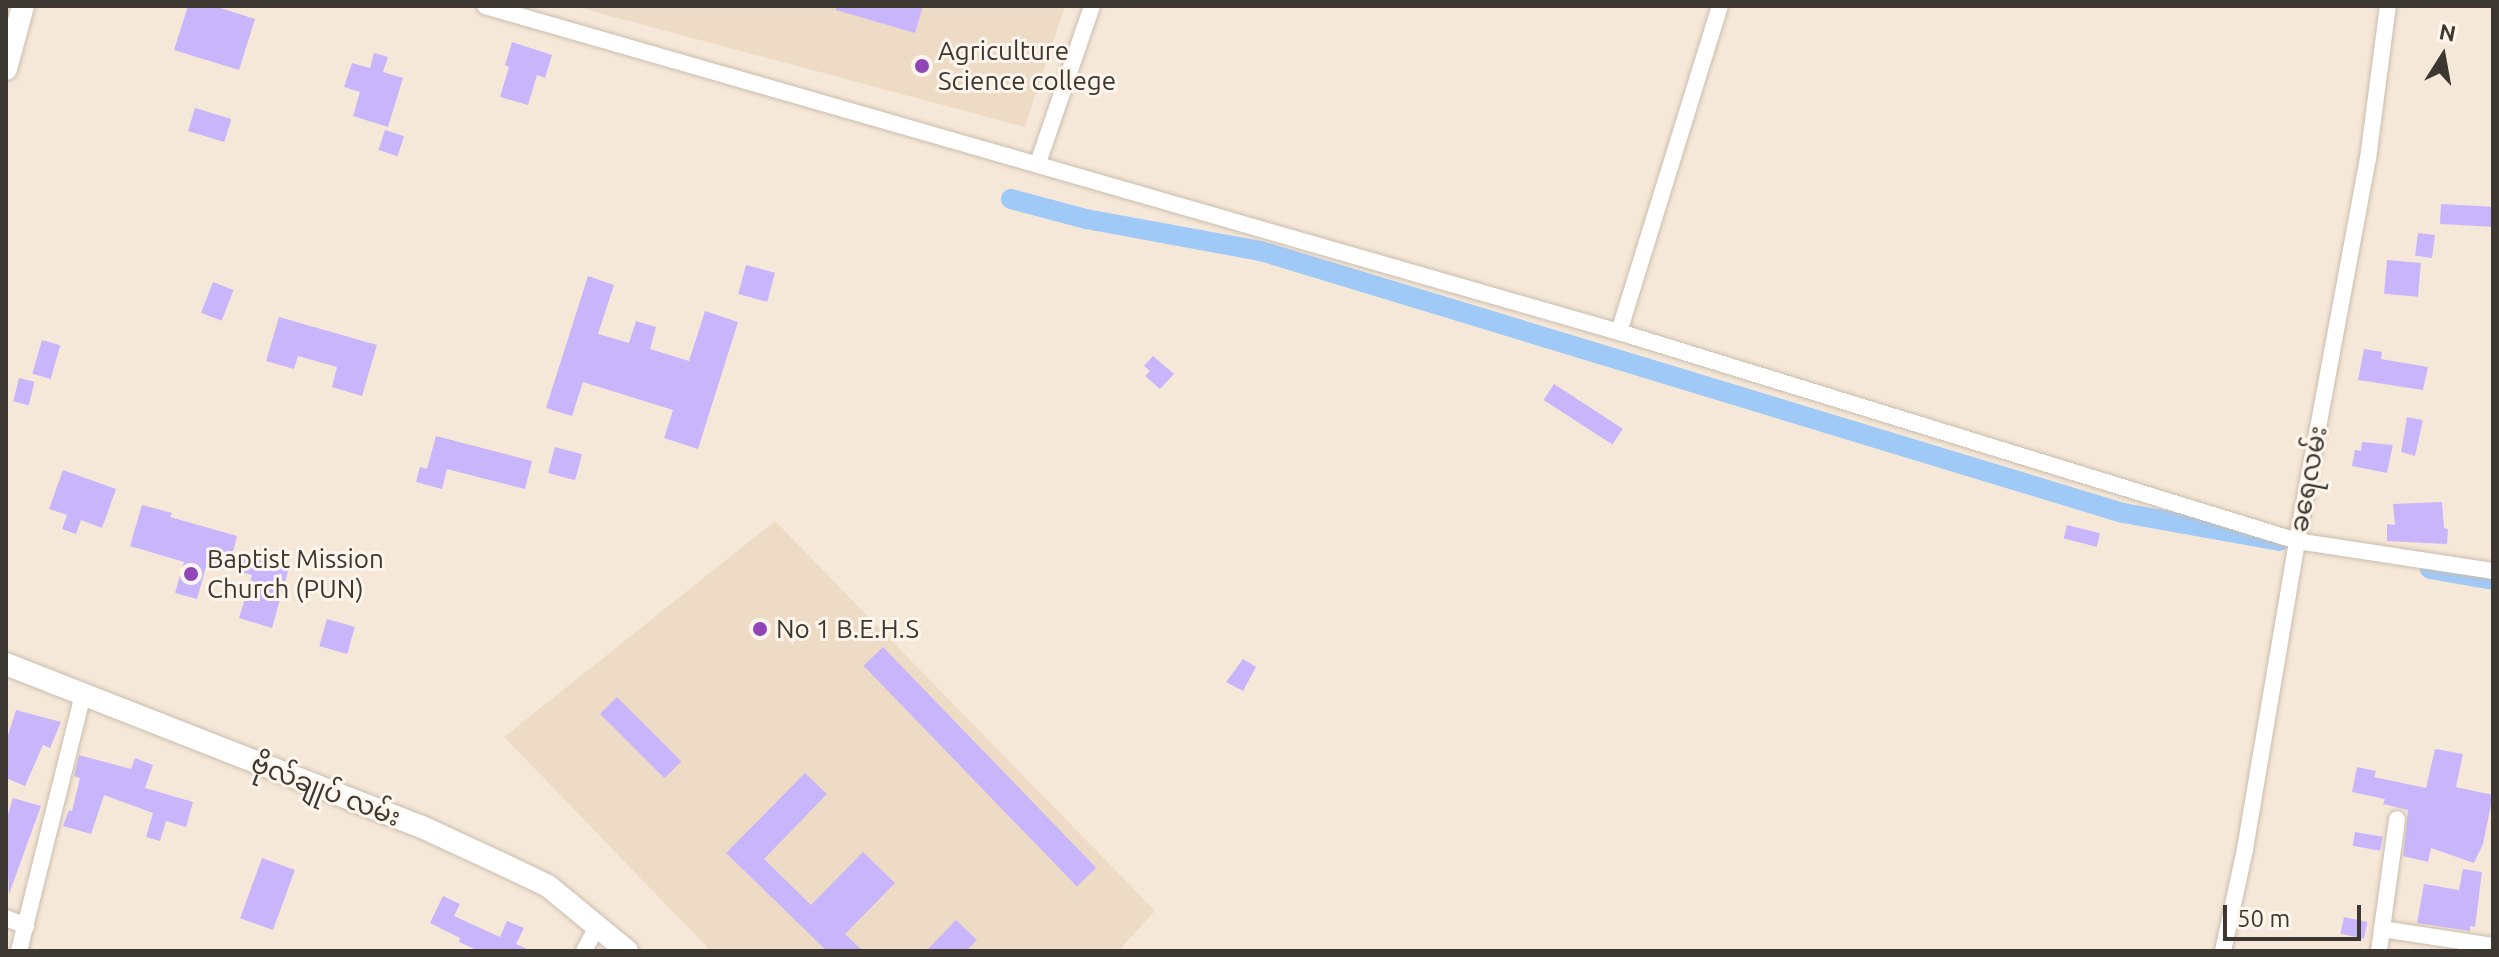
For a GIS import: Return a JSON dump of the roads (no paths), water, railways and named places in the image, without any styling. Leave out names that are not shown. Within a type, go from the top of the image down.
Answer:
[{"type":"main road","points":[[6,69],[23,6]]},
{"type":"main road","name":"ဗိုလ်ချုပ် လမ်း","points":[[6,664],[420,826],[548,886],[627,951]]},
{"type":"street","points":[[485,6],[1619,332],[2297,541],[2493,571]]},
{"type":"street","points":[[1038,163],[1092,6]]},
{"type":"street","points":[[1619,332],[1720,6]]},
{"type":"street","name":"ခရေလမ်း","points":[[2223,951],[2266,731],[2297,541],[2368,159],[2388,6]]},
{"type":"street","points":[[19,951],[83,695]]},
{"type":"street","points":[[2379,951],[2397,819]]},
{"type":"street","points":[[6,918],[26,926]]},
{"type":"street","points":[[584,951],[598,925]]},
{"type":"street","points":[[2382,929],[2493,946]]},
{"type":"waterway","points":[[1011,199],[1086,219],[1261,251],[2123,513],[2280,541]]},
{"type":"waterway","points":[[2430,569],[2493,580]]},
{"type":"place","name":"Agriculture Science college","points":[[922,66]]},
{"type":"place","name":"Baptist Mission Church (PUN)","points":[[191,574]]},
{"type":"place","name":"No 1 B.E.H.S","points":[[760,629]]}]
